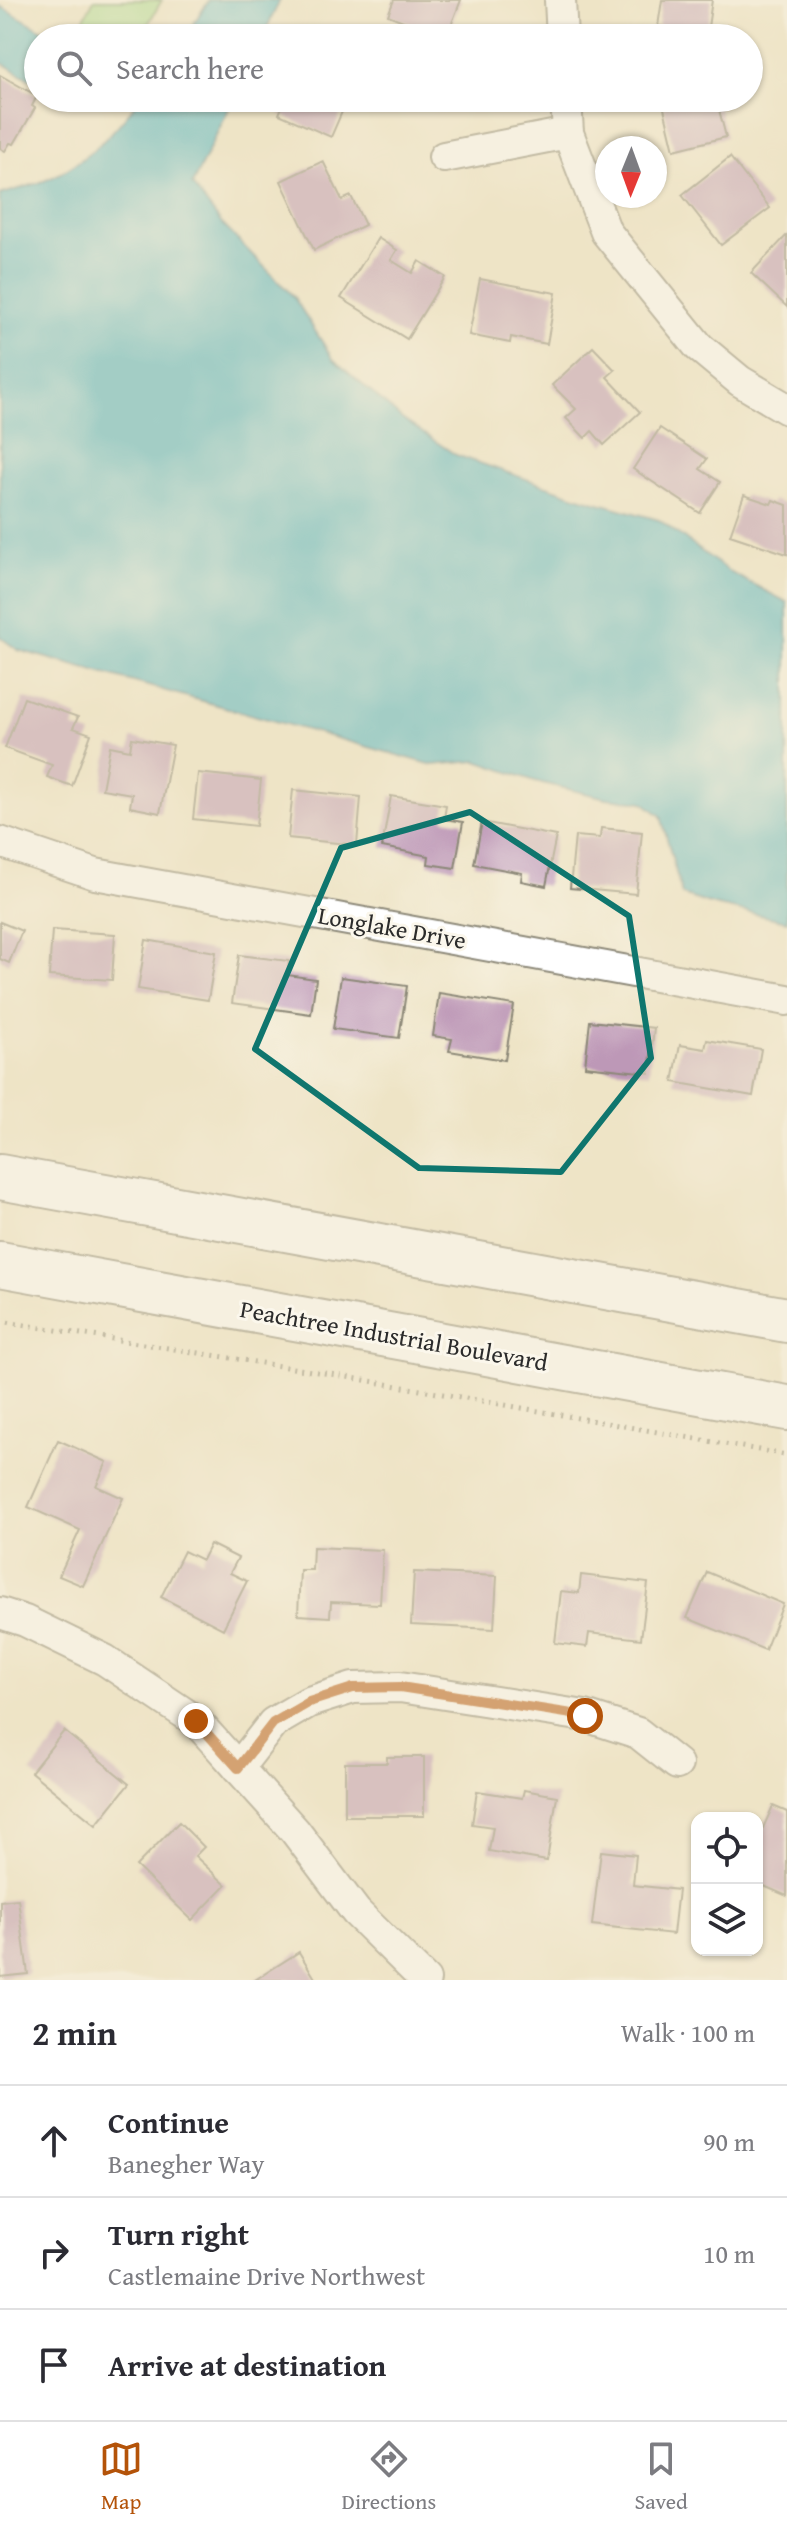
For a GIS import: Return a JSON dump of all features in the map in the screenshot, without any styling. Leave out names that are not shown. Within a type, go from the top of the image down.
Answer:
[{"type":"highway","points":[[0,1177],[787,1320]]},
{"type":"highway","name":"Peachtree Industrial Boulevard","points":[[0,1264],[787,1408]]},
{"type":"street","points":[[560,0],[561,24]]},
{"type":"street","points":[[567,112],[568,133],[606,232],[699,347],[740,381],[787,409]]},
{"type":"street","points":[[444,157],[568,133]]},
{"type":"street","name":"Longlake Drive","points":[[0,842],[95,874],[787,1000]]},
{"type":"street","points":[[0,1613],[25,1621],[105,1660],[196,1721],[295,1831],[356,1912],[425,1980]]},
{"type":"street","points":[[238,1768],[273,1723],[309,1702],[353,1688],[400,1687],[585,1716],[638,1733],[677,1764]]},
{"type":"path","points":[[0,1321],[330,1374],[787,1455]]},
{"type":"highlighted area","points":[[470,812],[629,916],[651,1058],[561,1172],[419,1168],[255,1049],[341,848]]},
{"type":"green space","points":[[94,0],[162,0],[148,24],[82,22]]},
{"type":"water","points":[[209,0],[280,0],[269,24],[193,24]]},
{"type":"water","points":[[0,6],[32,24],[24,24],[24,76],[0,62]]},
{"type":"water","points":[[129,112],[227,112],[192,185],[222,224],[293,296],[333,359],[402,419],[456,455],[582,498],[659,520],[731,573],[787,602],[787,921],[682,895],[661,816],[643,802],[606,798],[538,782],[477,761],[433,765],[18,650],[0,637],[0,195],[47,180],[66,170],[90,153]]},
{"type":"building","points":[[394,0],[461,0],[452,24],[411,24],[388,15]]},
{"type":"building","points":[[662,0],[712,0],[708,24],[658,24]]},
{"type":"building","points":[[0,75],[24,89],[24,112],[33,112],[14,144],[10,143],[5,151],[0,148]]},
{"type":"building","points":[[280,112],[342,112],[331,137]]},
{"type":"building","points":[[665,112],[720,112],[726,137],[674,150]]},
{"type":"building","points":[[730,157],[770,208],[721,245],[682,195]]},
{"type":"building","points":[[323,161],[342,200],[351,196],[365,225],[314,250],[281,181]]},
{"type":"building","points":[[787,235],[787,307],[751,273]]},
{"type":"building","points":[[378,238],[397,250],[391,260],[412,273],[419,261],[445,277],[407,339],[341,298]]},
{"type":"building","points":[[480,279],[556,293],[547,344],[511,337],[510,343],[469,335]]},
{"type":"building","points":[[593,347],[615,370],[607,377],[640,412],[604,445],[592,431],[585,438],[566,418],[576,409],[552,385]]},
{"type":"building","points":[[660,428],[707,459],[700,469],[720,482],[700,513],[633,469]]},
{"type":"building","points":[[744,495],[771,504],[773,500],[787,505],[787,554],[730,535]]},
{"type":"building","points":[[24,698],[78,717],[73,728],[91,734],[72,786],[47,777],[52,765],[5,748]]},
{"type":"building","points":[[132,738],[173,745],[160,813],[130,807],[132,794],[102,789],[110,746],[130,750]]},
{"type":"building","points":[[198,773],[261,780],[256,826],[193,819]]},
{"type":"building","points":[[293,790],[361,797],[357,845],[288,838]]},
{"type":"building","points":[[391,796],[446,805],[444,819],[463,822],[455,868],[428,864],[429,856],[382,847]]},
{"type":"building","points":[[482,822],[556,836],[546,886],[521,881],[522,873],[474,864]]},
{"type":"building","points":[[601,828],[642,832],[636,894],[570,888],[575,836],[600,838]]},
{"type":"building","points":[[0,922],[22,931],[9,963],[0,959]]},
{"type":"building","points":[[52,930],[115,934],[112,980],[49,976]]},
{"type":"building","points":[[146,940],[216,952],[208,1000],[138,989]]},
{"type":"building","points":[[239,955],[289,961],[287,975],[316,979],[311,1014],[232,1003]]},
{"type":"building","points":[[341,977],[407,986],[399,1038],[333,1029]]},
{"type":"building","points":[[439,993],[514,1005],[505,1060],[449,1051],[452,1039],[433,1036]]},
{"type":"building","points":[[590,1021],[654,1028],[649,1073],[585,1066]]},
{"type":"building","points":[[707,1040],[761,1049],[753,1096],[673,1082],[680,1045],[705,1049]]},
{"type":"building","points":[[58,1440],[107,1462],[96,1486],[123,1498],[83,1586],[59,1576],[80,1530],[28,1507]]},
{"type":"building","points":[[210,1544],[238,1558],[230,1573],[247,1581],[223,1629],[161,1597],[184,1551],[202,1560]]},
{"type":"building","points":[[313,1547],[383,1550],[380,1604],[331,1602],[330,1617],[298,1615],[300,1570],[312,1570]]},
{"type":"building","points":[[414,1572],[497,1576],[494,1629],[411,1625]]},
{"type":"building","points":[[707,1572],[783,1604],[765,1650],[687,1618]]},
{"type":"building","points":[[581,1575],[648,1583],[641,1639],[589,1633],[587,1647],[555,1643],[561,1591],[579,1593]]},
{"type":"building","points":[[64,1731],[129,1784],[96,1825],[31,1772]]},
{"type":"building","points":[[387,1757],[424,1757],[424,1816],[345,1816],[345,1763],[387,1763]]},
{"type":"building","points":[[524,1790],[557,1796],[547,1861],[489,1851],[493,1827],[472,1824],[477,1791],[522,1798]]},
{"type":"building","points":[[773,1806],[787,1812],[787,1896],[763,1886],[763,1828]]},
{"type":"building","points":[[179,1822],[204,1847],[195,1856],[226,1885],[192,1920],[136,1866]]},
{"type":"building","points":[[601,1851],[636,1855],[633,1885],[678,1890],[673,1934],[592,1925]]},
{"type":"building","points":[[18,1899],[28,1974],[0,1977],[0,1901]]},
{"type":"building","points":[[299,1952],[316,1980],[255,1980]]},
{"type":"route","points":[[196,1721],[238,1768],[273,1723],[309,1702],[353,1688],[400,1687],[585,1716]]}]
